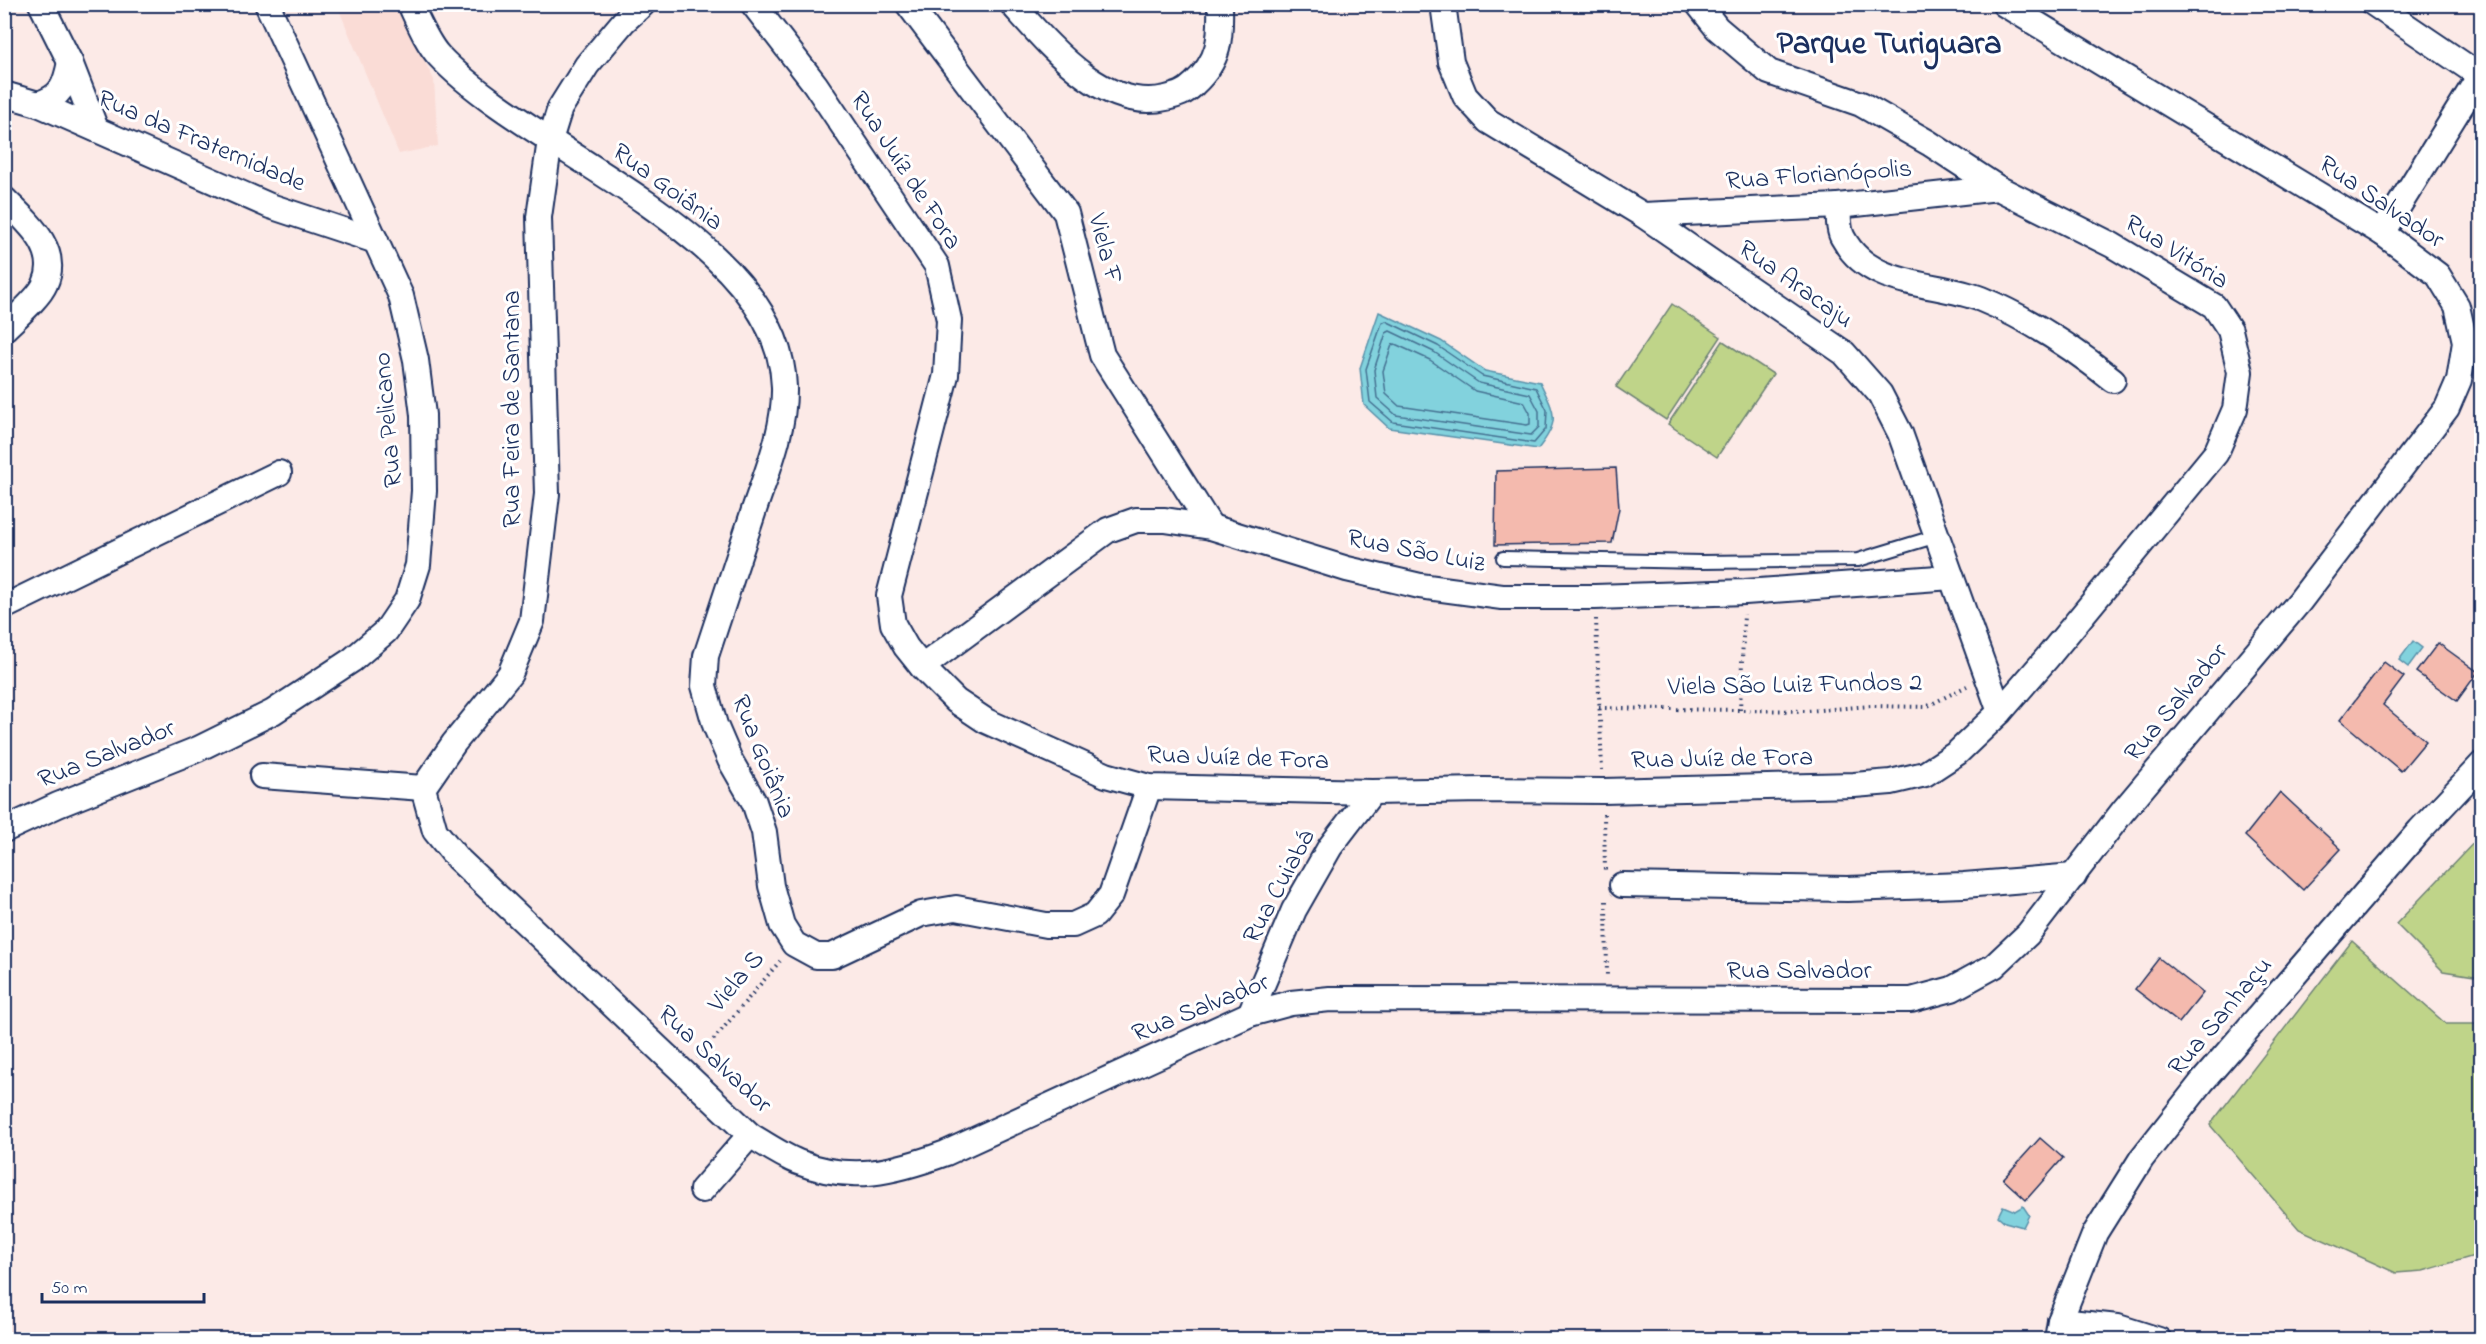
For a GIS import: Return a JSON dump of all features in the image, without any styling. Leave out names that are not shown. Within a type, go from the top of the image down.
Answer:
[{"type":"street","points":[[41,4],[70,62],[96,129]]},
{"type":"street","name":"Rua Pelicano","points":[[198,749],[273,711],[352,660],[386,631],[407,600],[418,565],[424,491],[423,415],[416,360],[401,296],[267,4]]},
{"type":"street","name":"Rua Goiânia","points":[[410,4],[437,54],[478,92],[689,233],[750,295],[774,337],[784,387],[778,438],[706,656],[704,687],[715,725],[730,760],[754,802],[764,832],[771,886],[782,925],[794,944]]},
{"type":"street","name":"Rua Feira de Santana","points":[[423,788],[454,743],[510,674],[531,621],[547,494],[539,217],[550,140],[560,108],[587,65],[624,21],[643,4]]},
{"type":"street","name":"Rua Juíz de Fora","points":[[753,4],[814,84],[937,266],[949,320],[946,375],[889,596],[893,624],[906,647],[922,667],[956,701],[986,721],[1106,775],[1149,787],[1372,792],[1615,791],[1854,785],[1891,782],[1925,774],[1957,753]]},
{"type":"street","name":"Viela F","points":[[908,4],[1066,213],[1102,355],[1211,528]]},
{"type":"street","points":[[1012,4],[1050,45],[1086,76],[1119,96],[1149,102],[1184,94],[1209,70],[1221,36],[1220,4]]},
{"type":"street","name":"Rua Aracaju","points":[[1443,4],[1451,62],[1466,96],[1488,121],[1643,215],[1844,353],[1880,394],[1900,433],[2000,712]]},
{"type":"street","name":"Rua Vitória","points":[[1698,4],[1717,27],[1768,72],[1861,104],[1929,143],[1998,188],[2112,245],[2214,306],[2230,330],[2240,372],[2235,409],[2216,453],[2000,712],[1957,753]]},
{"type":"street","name":"Rua Salvador","points":[[423,788],[435,831],[457,858],[750,1135],[797,1161],[835,1173],[872,1174],[914,1165],[946,1153],[1250,1014],[1290,1003],[1330,999],[1911,1000],[1952,989],[1994,966],[2028,934],[2123,811],[2300,601],[2447,408],[2459,380],[2465,342],[2457,306],[2438,275],[2382,233],[2004,4]]},
{"type":"street","points":[[2374,4],[2480,74],[2382,233]]},
{"type":"street","points":[[38,104],[54,99],[67,79],[70,62]]},
{"type":"street","name":"Rua da Fraternidade","points":[[4,94],[38,104],[270,206],[376,241]]},
{"type":"street","name":"Rua Florianópolis","points":[[1643,215],[1838,207],[1998,188]]},
{"type":"street","points":[[4,199],[30,224],[45,245],[51,266],[45,286],[4,328]]},
{"type":"street","points":[[1838,207],[1842,237],[1857,257],[1890,278],[1978,298],[2030,321],[2081,354],[2113,380]]},
{"type":"street","points":[[4,607],[279,473]]},
{"type":"street","name":"Rua São Luiz","points":[[922,667],[1108,530],[1136,520],[1165,520],[1211,528],[1347,569],[1420,586],[1502,597],[1595,597],[1745,592],[1952,577]]},
{"type":"street","name":"Rua Salvador","points":[[4,830],[58,805],[198,749]]},
{"type":"street","name":"Rua Sanhaçu","points":[[2058,1330],[2095,1233],[2142,1158],[2202,1082],[2420,830],[2481,764]]},
{"type":"street","points":[[262,777],[423,788]]},
{"type":"street","points":[[794,944],[816,956],[832,956],[921,914],[956,908],[1046,925],[1073,925],[1095,915],[1111,895],[1149,787]]},
{"type":"street","name":"Rua Cuiabá","points":[[1250,1014],[1294,910],[1330,847],[1372,792]]},
{"type":"street","points":[[1622,885],[1847,889],[1965,885],[2074,876]]},
{"type":"street","points":[[702,1190],[750,1135]]},
{"type":"street","points":[[2058,1330],[2118,1327],[2159,1340]]},
{"type":"lane","points":[[1503,558],[1701,562],[1858,560],[1937,536]]},
{"type":"path","points":[[1740,710],[1745,592]]},
{"type":"path","name":"Viela São Luiz Fundos 2","points":[[1599,708],[1807,711],[1871,706],[1926,707],[1987,677]]},
{"type":"path","name":"Viela S","points":[[686,1073],[794,944]]},
{"type":"shaded area","points":[[337,5],[397,5],[434,80],[438,146],[399,154]]},
{"type":"green space","points":[[1672,304],[1721,337],[1666,420],[1616,387]]},
{"type":"green space","points":[[1723,341],[1773,374],[1717,457],[1668,424]]},
{"type":"green space","points":[[2481,835],[2481,977],[2443,971],[2396,924]]},
{"type":"green space","points":[[2352,941],[2446,1024],[2481,1024],[2481,1254],[2423,1271],[2396,1273],[2299,1229],[2210,1125]]},
{"type":"water","points":[[1379,312],[1441,341],[1485,371],[1540,382],[1552,410],[1553,423],[1538,449],[1389,428],[1364,405],[1360,368]]},
{"type":"water","points":[[2413,641],[2422,648],[2408,667],[2399,660]]},
{"type":"water","points":[[2003,1206],[2015,1211],[2023,1206],[2029,1215],[2023,1227],[2005,1222],[1998,1216]]},
{"type":"building","points":[[1616,468],[1619,508],[1612,543],[1495,545],[1496,471]]},
{"type":"building","points":[[2438,643],[2478,672],[2457,701],[2416,672]]},
{"type":"building","points":[[2384,662],[2404,677],[2383,705],[2426,741],[2401,771],[2340,720]]},
{"type":"building","points":[[2280,792],[2341,849],[2303,890],[2245,836]]},
{"type":"building","points":[[2159,958],[2203,993],[2179,1023],[2135,989]]},
{"type":"building","points":[[2040,1138],[2063,1158],[2026,1200],[2003,1179]]},
{"type":"district","name":"Parque Turiguara","points":[[1889,45]]}]
